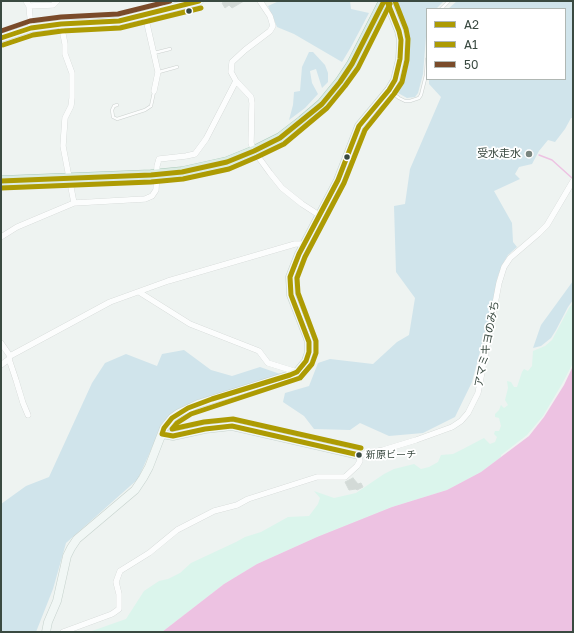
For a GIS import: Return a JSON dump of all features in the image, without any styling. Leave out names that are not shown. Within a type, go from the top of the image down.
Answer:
[{"type":"highway","points":[[1,181],[70,179],[182,172],[234,160],[254,151],[280,138],[322,104],[352,64],[384,1]]},
{"type":"street","points":[[31,28],[27,3],[53,5],[57,1]]},
{"type":"street","points":[[161,1],[162,10]]},
{"type":"street","points":[[1,38],[31,28],[61,24],[109,22],[145,15],[200,1]]},
{"type":"street","points":[[260,1],[270,16],[273,26],[270,31],[232,62],[231,72],[236,81],[251,97],[251,143],[254,151],[282,188],[319,215]]},
{"type":"street","points":[[46,632],[48,622],[57,601],[67,556],[71,548],[77,539],[135,490],[149,467],[164,428],[172,418],[188,408],[212,399],[280,379],[297,372],[303,366],[308,357],[309,342],[292,301],[290,284],[292,271],[304,244],[338,180],[359,126],[389,90],[395,80],[398,69],[401,40],[400,31],[387,1]]},
{"type":"street","points":[[145,15],[158,72],[154,91]]},
{"type":"street","points":[[61,24],[65,44],[65,54],[72,73],[71,106],[65,118],[63,139],[74,203]]},
{"type":"street","points":[[1,237],[17,227],[74,203],[149,198],[155,194],[159,159],[195,154],[206,139],[236,81]]},
{"type":"street","name":"アマミキヨのみち","points":[[359,455],[383,450],[452,427],[466,416],[475,399],[479,387],[499,283],[504,267],[510,258],[547,225],[573,181]]},
{"type":"street","points":[[1,365],[9,358],[94,309],[110,302],[168,281],[231,264],[295,244],[304,244]]},
{"type":"street","points":[[139,292],[190,324],[259,351],[268,363],[297,372]]},
{"type":"street","points":[[1,343],[9,358],[28,415]]},
{"type":"street","points":[[63,632],[112,614],[119,609],[120,602],[116,582],[120,571],[149,553],[177,530],[214,511],[237,505],[248,499],[317,477],[345,477],[360,461],[359,455],[232,426],[205,429],[173,436],[162,434]]},
{"type":"lane","points":[[154,53],[170,50]]},
{"type":"lane","points":[[158,72],[177,67]]},
{"type":"lane","points":[[389,90],[405,101],[418,98],[421,95],[426,76]]},
{"type":"lane","points":[[117,105],[114,106],[112,110],[113,117],[117,119],[145,110],[151,106],[154,91]]},
{"type":"shaded area","points":[[279,1],[350,1],[351,9],[369,13],[342,62],[294,34],[277,27],[268,6]]},
{"type":"shaded area","points":[[395,1],[444,1],[437,8],[426,8],[426,36],[423,74],[418,93],[415,97],[407,98],[398,93],[409,54],[408,33]]},
{"type":"shaded area","points":[[457,1],[573,1],[573,118],[571,118],[555,142],[548,140],[539,151],[532,164],[519,167],[515,174],[520,179],[494,191],[512,223],[513,242],[517,247],[508,255],[502,265],[497,279],[494,299],[472,382],[455,417],[423,433],[389,436],[360,423],[350,430],[314,429],[304,416],[283,402],[285,393],[309,386],[318,363],[330,359],[373,364],[397,342],[409,335],[415,298],[396,272],[394,206],[405,204],[410,169],[441,97],[429,84],[429,80],[566,80],[566,8],[449,8]]},
{"type":"shaded area","points":[[309,52],[313,52],[325,65],[328,73],[328,82],[322,88],[316,69],[310,71],[312,83],[318,94],[305,108],[289,120],[293,105],[294,92],[300,91],[302,67]]},
{"type":"shaded area","points":[[573,281],[573,300],[556,330],[551,338],[541,346],[533,348],[541,325]]},
{"type":"shaded area","points":[[184,350],[211,370],[232,376],[260,367],[283,375],[197,400],[178,409],[170,416],[163,423],[138,479],[66,543],[53,589],[36,632],[1,632],[1,504],[26,486],[49,477],[92,383],[105,363],[126,354],[157,366],[162,354]]},
{"type":"shaded area","points":[[573,366],[573,632],[162,632],[224,584],[257,564],[317,537],[392,507],[447,490],[481,472],[529,436],[544,417],[564,385]]},
{"type":"sand","name":"新原ビーチ","points":[[573,303],[573,363],[562,384],[543,416],[527,435],[481,472],[447,490],[392,507],[317,537],[257,564],[224,584],[162,632],[89,632],[126,619],[144,591],[159,581],[168,579],[180,573],[191,563],[245,537],[261,532],[288,517],[309,516],[318,504],[320,498],[314,491],[334,498],[356,493],[394,469],[414,464],[421,469],[429,467],[438,462],[441,455],[453,454],[484,438],[490,444],[495,442],[497,437],[494,434],[495,431],[499,431],[501,426],[499,418],[495,417],[495,414],[501,405],[504,408],[508,405],[505,400],[508,388],[507,381],[511,382],[514,387],[517,387],[524,369],[528,371],[532,366],[533,351],[545,346],[552,340]]},
{"type":"building","points":[[226,1],[244,1],[232,8],[229,5],[225,8],[222,3]]},
{"type":"building","points":[[353,478],[358,484],[361,483],[363,487],[357,490],[349,490],[345,482]]},
{"type":"waterway","points":[[539,155],[552,160],[572,178]]},
{"type":"transit line","name":"50","points":[[1,31],[30,21],[61,17],[118,14],[170,1]]},
{"type":"transit line","name":"A2","points":[[1,38],[31,28],[61,24],[119,21],[199,1]]},
{"type":"transit line","name":"A2","points":[[1,181],[151,175],[182,172],[227,162],[254,151],[280,138],[322,104],[352,64],[384,1]]},
{"type":"transit line","name":"A2","points":[[359,455],[232,426],[205,429],[173,436],[162,434],[164,428],[172,418],[188,408],[290,375],[297,372],[306,361],[309,352],[309,342],[291,295],[290,277],[299,254],[338,180],[359,126],[389,90],[395,80],[400,59],[401,40],[387,1]]},
{"type":"transit line","name":"A1","points":[[361,448],[233,419],[204,422],[172,429],[177,423],[191,414],[300,378],[312,364],[316,353],[316,341],[298,293],[297,278],[305,257],[344,183],[365,130],[402,82],[407,60],[408,39],[406,29],[395,1]]},
{"type":"transit line","name":"A1","points":[[1,188],[151,182],[183,179],[229,169],[257,157],[284,144],[327,108],[358,68],[390,4]]},
{"type":"transit line","name":"A1","points":[[3,45],[33,35],[62,31],[120,28],[201,8]]},
{"type":"place","name":"受水走水","points":[[529,154]]},
{"type":"place","name":"新原ビーチ","points":[[359,455]]}]
